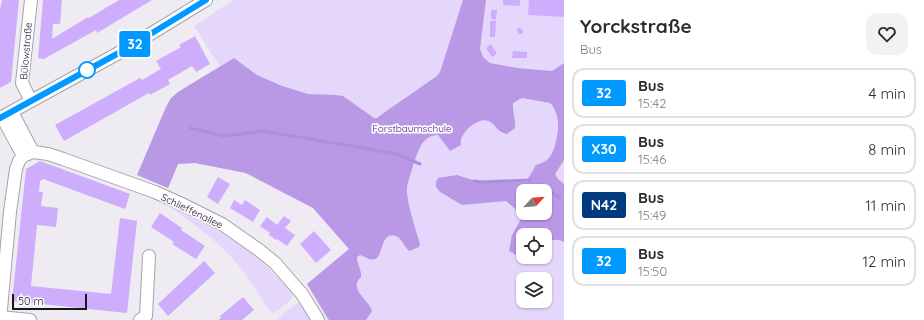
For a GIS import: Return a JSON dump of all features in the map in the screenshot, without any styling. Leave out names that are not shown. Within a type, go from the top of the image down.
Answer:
[{"type":"street","name":"Bülowstraße","points":[[31,0],[22,83],[31,101]]},
{"type":"street","points":[[26,320],[0,319],[4,240],[16,169],[19,161],[28,154],[5,116],[126,49],[206,0]]},
{"type":"street","name":"Schlieffenallee","points":[[28,154],[48,154],[64,159],[155,192],[222,224],[259,250],[274,263],[302,294],[318,320]]},
{"type":"street","points":[[140,320],[146,316],[149,256]]},
{"type":"green space","name":"Forstbaumschule","points":[[233,0],[564,0],[564,320],[327,320],[307,284],[349,249],[313,208],[245,173],[195,163],[178,164],[168,188],[137,175],[166,107],[171,100],[190,84],[220,67],[194,26]]},
{"type":"green space","points":[[463,0],[486,0],[480,49],[483,57],[490,63],[517,68],[552,71],[564,63],[564,160],[555,174],[564,184],[564,242],[559,240],[552,240],[552,228],[516,228],[516,255],[509,251],[512,235],[520,220],[552,220],[552,184],[516,184],[516,210],[506,201],[462,205],[440,192],[436,187],[438,178],[457,175],[479,182],[526,182],[536,165],[543,163],[550,157],[554,149],[558,127],[556,112],[550,103],[522,98],[513,103],[515,128],[507,134],[499,131],[489,121],[485,120],[475,123],[470,127],[463,136],[461,145],[450,151],[438,135],[427,138],[423,142],[408,181],[407,190],[411,212],[420,244],[419,247],[409,251],[398,237],[391,235],[385,240],[378,257],[375,259],[369,259],[360,255],[357,257],[361,274],[357,286],[358,290],[372,311],[366,320],[329,320],[307,284],[349,249],[313,208],[246,173],[195,163],[178,164],[168,188],[137,175],[171,98],[178,92],[234,58],[257,75],[282,86],[308,94],[343,96],[374,118],[377,118],[437,76],[440,72]]},
{"type":"green space","points":[[171,205],[215,228],[247,249],[292,292],[293,296],[291,300],[274,313],[270,311],[243,270],[231,257],[206,234],[169,206]]},
{"type":"green space","points":[[298,303],[301,303],[312,320],[277,320],[286,311]]},
{"type":"building","points":[[2,0],[19,0],[11,82],[0,88],[0,9]]},
{"type":"building","points":[[43,0],[62,0],[60,24],[53,24],[52,39],[119,0],[152,0],[97,33],[96,30],[44,59],[38,58]]},
{"type":"building","points":[[503,0],[520,0],[520,6],[503,5]]},
{"type":"building","points":[[529,0],[564,0],[564,17],[528,15]]},
{"type":"building","points":[[491,10],[497,10],[496,20],[491,19]]},
{"type":"building","points":[[490,21],[496,21],[495,37],[490,37]]},
{"type":"building","points":[[518,28],[521,28],[523,31],[522,34],[519,34],[517,31]]},
{"type":"building","points":[[195,36],[210,64],[196,72],[192,66],[168,80],[170,84],[150,95],[149,93],[64,141],[55,125],[140,78],[142,80],[161,69],[156,61],[181,47],[179,45]]},
{"type":"building","points":[[491,44],[497,54],[492,57],[486,48]]},
{"type":"building","points":[[513,51],[527,52],[527,58],[512,58]]},
{"type":"building","points":[[40,161],[130,194],[125,209],[43,179],[40,181],[39,192],[43,192],[41,206],[58,208],[56,227],[37,225],[31,286],[111,294],[120,218],[137,221],[127,313],[12,301],[26,169]]},
{"type":"building","points":[[218,177],[230,184],[218,204],[207,197]]},
{"type":"building","points":[[234,200],[242,205],[245,200],[260,210],[253,222],[230,208]]},
{"type":"building","points":[[160,213],[182,228],[181,230],[205,246],[196,259],[172,244],[174,242],[151,227]]},
{"type":"building","points":[[284,216],[291,221],[285,228],[295,235],[287,246],[269,235],[270,233],[260,226],[267,217],[277,225]]},
{"type":"building","points":[[314,231],[331,250],[316,263],[300,244]]},
{"type":"building","points":[[204,261],[215,273],[168,316],[158,304]]},
{"type":"building","points":[[243,297],[254,310],[242,320],[218,320],[221,318],[220,316]]},
{"type":"waterway","points":[[190,128],[224,136],[264,131],[397,154],[420,164]]},
{"type":"waterway","points":[[474,181],[531,180]]},
{"type":"waterway","points":[[552,192],[560,198]]},
{"type":"bus line","name":"32","points":[[0,118],[126,49],[206,0]]}]
